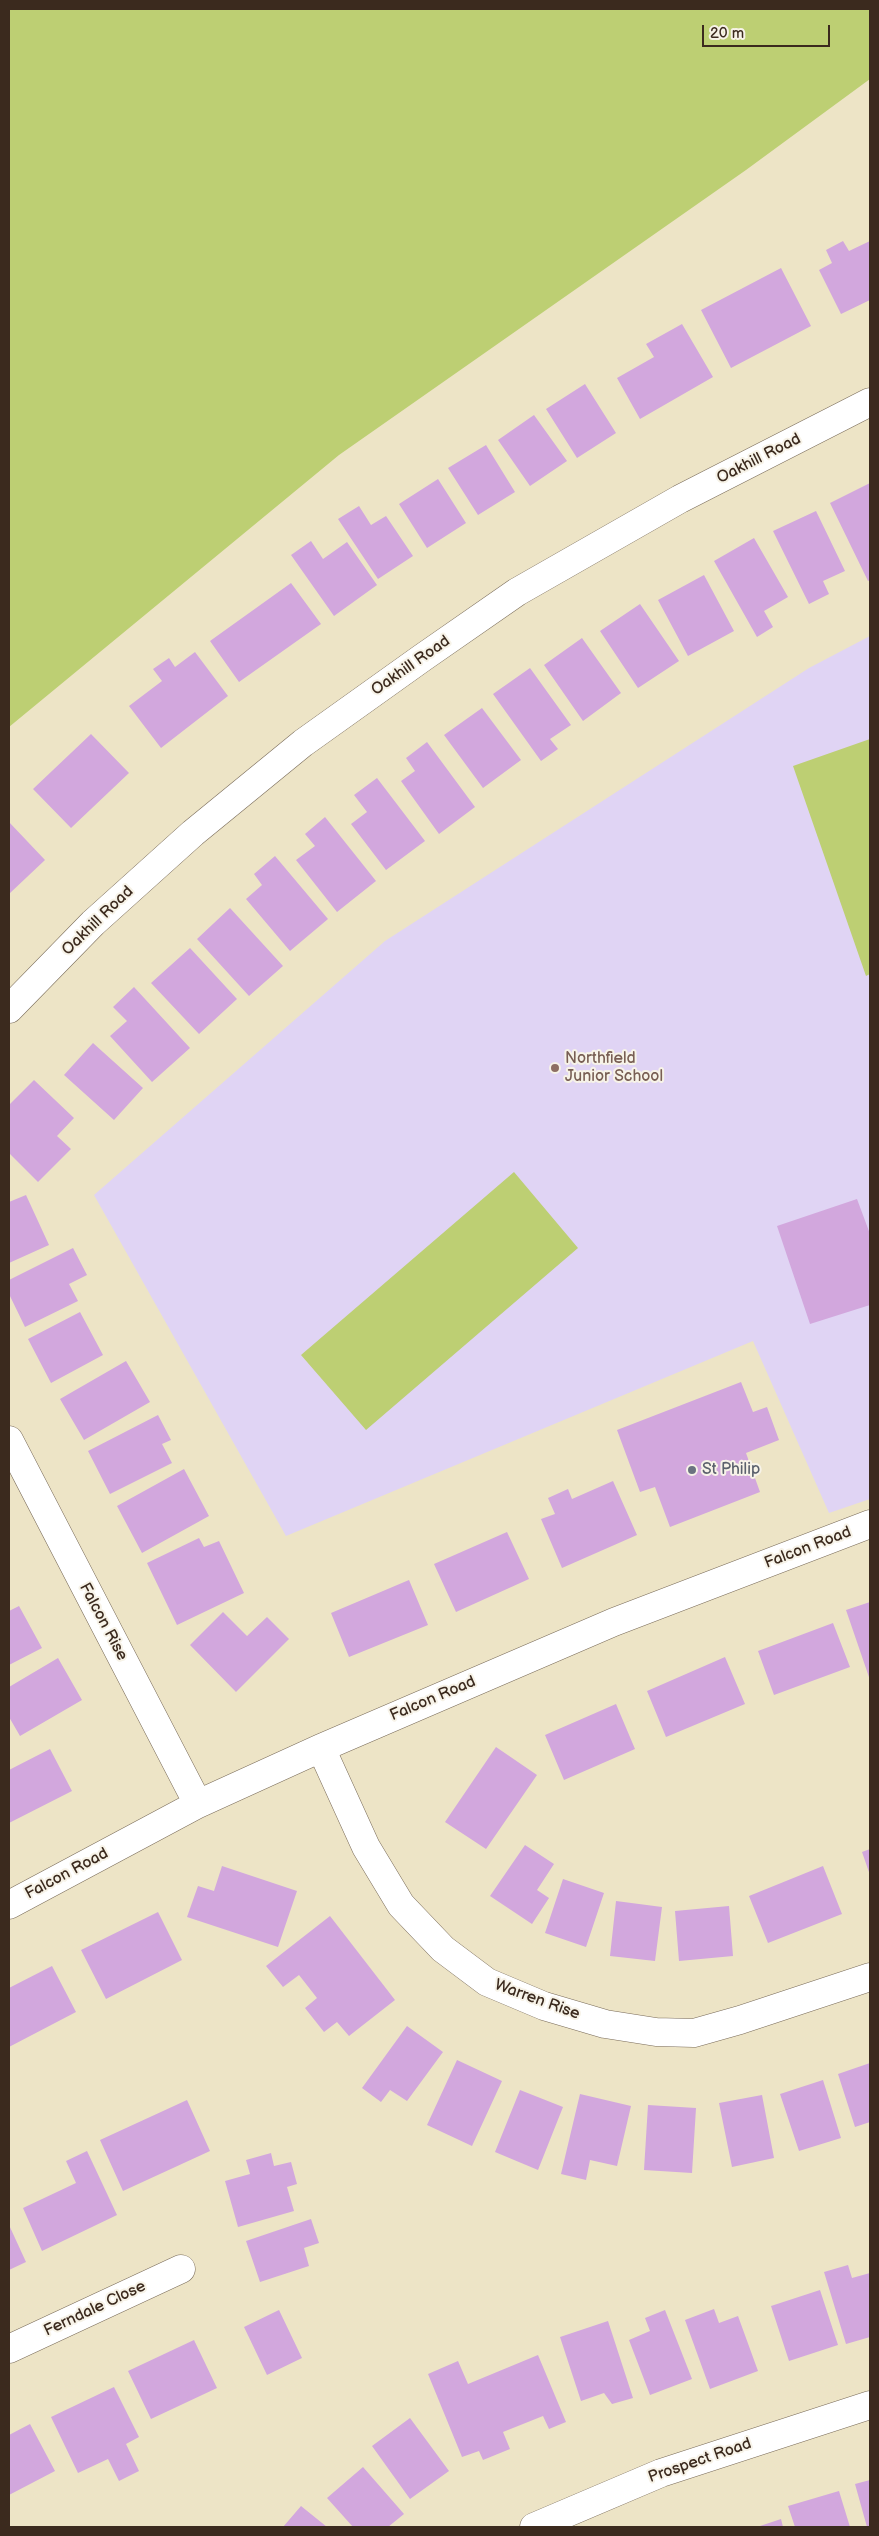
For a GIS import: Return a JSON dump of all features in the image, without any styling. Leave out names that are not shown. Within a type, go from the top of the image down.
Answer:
[{"type":"street","name":"Oakhill Road","points":[[9,1009],[93,923],[193,833],[303,743],[422,658],[517,592],[680,499],[870,402]]},
{"type":"street","name":"Falcon Rise","points":[[9,1440],[198,1804]]},
{"type":"street","name":"Falcon Road","points":[[9,1905],[198,1804],[321,1748],[614,1622],[870,1524]]},
{"type":"street","name":"Warren Rise","points":[[321,1748],[366,1847],[401,1905],[443,1949],[487,1982],[536,2003],[605,2024],[656,2032],[694,2033],[740,2020],[870,1977]]},
{"type":"street","name":"Ferndale Close","points":[[9,2349],[181,2269]]},
{"type":"street","name":"Prospect Road","points":[[534,2527],[661,2473],[870,2405]]},
{"type":"shaded area","name":"Northfield Junior School","points":[[870,636],[870,1499],[829,1513],[753,1341],[286,1536],[94,1195],[385,941],[809,668]]},
{"type":"green space","points":[[9,9],[870,9],[870,79],[746,170],[339,455],[9,727]]},
{"type":"green space","points":[[870,739],[870,974],[866,976],[793,766]]},
{"type":"green space","points":[[514,1172],[578,1248],[366,1430],[301,1355]]},
{"type":"building","points":[[843,241],[849,251],[870,241],[870,300],[841,314],[819,270],[832,263],[826,250]]},
{"type":"building","points":[[781,268],[811,326],[731,368],[701,310]]},
{"type":"building","points":[[682,324],[713,377],[640,419],[617,378],[654,357],[646,344]]},
{"type":"building","points":[[585,384],[616,433],[577,458],[546,409]]},
{"type":"building","points":[[534,415],[567,461],[530,486],[498,440]]},
{"type":"building","points":[[486,445],[515,492],[478,515],[448,468]]},
{"type":"building","points":[[438,479],[466,523],[427,548],[399,504]]},
{"type":"building","points":[[870,483],[870,580],[868,581],[830,503]]},
{"type":"building","points":[[359,506],[371,525],[386,516],[413,556],[378,579],[338,519]]},
{"type":"building","points":[[816,511],[845,571],[823,581],[829,594],[809,604],[773,531]]},
{"type":"building","points":[[754,538],[788,597],[764,611],[773,627],[757,637],[714,561]]},
{"type":"building","points":[[311,541],[323,559],[347,542],[377,585],[334,616],[291,555]]},
{"type":"building","points":[[704,575],[734,631],[688,656],[658,600]]},
{"type":"building","points":[[291,583],[321,624],[239,682],[210,641]]},
{"type":"building","points":[[640,604],[679,661],[638,688],[600,631]]},
{"type":"building","points":[[582,638],[621,693],[583,721],[544,665]]},
{"type":"building","points":[[195,652],[228,696],[161,748],[129,706],[162,681],[153,669],[169,658],[175,667]]},
{"type":"building","points":[[530,668],[571,725],[550,739],[558,749],[541,761],[493,694]]},
{"type":"building","points":[[482,708],[521,760],[483,788],[444,735]]},
{"type":"building","points":[[91,734],[129,773],[71,828],[33,789]]},
{"type":"building","points":[[427,742],[475,807],[439,834],[401,781],[415,771],[406,758]]},
{"type":"building","points":[[377,778],[425,841],[386,870],[351,824],[367,812],[354,795]]},
{"type":"building","points":[[325,817],[376,881],[337,912],[296,860],[315,846],[305,834]]},
{"type":"building","points":[[9,822],[45,860],[9,894]]},
{"type":"building","points":[[275,856],[328,919],[290,951],[246,899],[262,885],[254,874]]},
{"type":"building","points":[[230,908],[283,966],[249,996],[197,939]]},
{"type":"building","points":[[190,948],[237,999],[199,1034],[151,983]]},
{"type":"building","points":[[134,987],[190,1048],[152,1082],[110,1036],[127,1021],[113,1007]]},
{"type":"building","points":[[93,1043],[143,1088],[114,1120],[64,1075]]},
{"type":"building","points":[[34,1080],[74,1118],[57,1136],[71,1149],[38,1182],[9,1153],[9,1105]]},
{"type":"building","points":[[26,1195],[49,1245],[9,1263],[9,1202]]},
{"type":"building","points":[[857,1199],[870,1234],[870,1305],[810,1324],[777,1226]]},
{"type":"building","points":[[73,1248],[87,1275],[69,1284],[78,1301],[25,1327],[9,1294],[9,1280]]},
{"type":"building","points":[[80,1312],[103,1355],[51,1383],[28,1339]]},
{"type":"building","points":[[126,1361],[150,1402],[84,1440],[60,1399]]},
{"type":"building","name":"St Philip","points":[[741,1382],[753,1412],[767,1407],[779,1440],[746,1453],[760,1492],[670,1527],[655,1487],[640,1492],[617,1430]]},
{"type":"building","points":[[158,1415],[171,1440],[162,1444],[172,1463],[110,1494],[88,1451]]},
{"type":"building","points":[[184,1469],[209,1516],[142,1553],[117,1506]]},
{"type":"building","points":[[613,1481],[637,1535],[562,1568],[541,1519],[555,1514],[548,1498],[568,1489],[572,1499]]},
{"type":"building","points":[[507,1532],[529,1579],[456,1612],[434,1564]]},
{"type":"building","points":[[199,1538],[204,1547],[219,1541],[244,1593],[177,1625],[147,1563]]},
{"type":"building","points":[[409,1580],[428,1625],[349,1657],[331,1613]]},
{"type":"building","points":[[870,1602],[870,1680],[846,1610]]},
{"type":"building","points":[[19,1606],[42,1648],[9,1665],[9,1611]]},
{"type":"building","points":[[223,1612],[247,1636],[267,1617],[289,1639],[236,1692],[190,1645]]},
{"type":"building","points":[[833,1623],[850,1667],[774,1695],[758,1651]]},
{"type":"building","points":[[725,1657],[745,1704],[666,1737],[647,1691]]},
{"type":"building","points":[[58,1658],[82,1700],[20,1736],[9,1717],[9,1687]]},
{"type":"building","points":[[616,1704],[635,1749],[564,1780],[545,1735]]},
{"type":"building","points":[[496,1747],[537,1775],[486,1849],[445,1822]]},
{"type":"building","points":[[50,1749],[72,1791],[9,1823],[9,1770]]},
{"type":"building","points":[[525,1845],[554,1864],[537,1890],[549,1898],[532,1924],[490,1896]]},
{"type":"building","points":[[870,1849],[870,1875],[862,1852]]},
{"type":"building","points":[[222,1866],[297,1891],[278,1947],[187,1917],[198,1886],[214,1891]]},
{"type":"building","points":[[823,1866],[842,1914],[768,1943],[749,1896]]},
{"type":"building","points":[[563,1879],[604,1893],[586,1947],[545,1933]]},
{"type":"building","points":[[616,1901],[662,1907],[655,1961],[610,1956]]},
{"type":"building","points":[[729,1906],[733,1956],[679,1961],[675,1911]]},
{"type":"building","points":[[158,1912],[182,1960],[106,1999],[81,1950]]},
{"type":"building","points":[[330,1916],[395,2000],[349,2036],[337,2022],[324,2032],[305,2008],[317,1998],[299,1975],[283,1987],[266,1966]]},
{"type":"building","points":[[52,1966],[76,2012],[9,2047],[9,1988]]},
{"type":"building","points":[[407,2026],[443,2052],[407,2101],[390,2090],[381,2102],[362,2088]]},
{"type":"building","points":[[457,2060],[502,2081],[472,2146],[427,2125]]},
{"type":"building","points":[[870,2063],[870,2122],[855,2127],[838,2074]]},
{"type":"building","points":[[823,2080],[841,2138],[799,2151],[780,2094]]},
{"type":"building","points":[[520,2090],[563,2107],[538,2170],[495,2152]]},
{"type":"building","points":[[580,2094],[631,2106],[617,2166],[590,2160],[586,2180],[561,2174]]},
{"type":"building","points":[[762,2095],[774,2158],[732,2167],[719,2103]]},
{"type":"building","points":[[187,2100],[210,2151],[123,2191],[100,2140]]},
{"type":"building","points":[[648,2105],[696,2108],[692,2173],[644,2170]]},
{"type":"building","points":[[87,2151],[117,2215],[42,2251],[23,2208],[76,2183],[66,2161]]},
{"type":"building","points":[[271,2153],[274,2166],[291,2162],[297,2184],[287,2187],[294,2211],[238,2227],[225,2181],[250,2174],[246,2160]]},
{"type":"building","points":[[311,2219],[319,2243],[304,2248],[309,2266],[260,2282],[246,2241]]},
{"type":"building","points":[[9,2225],[26,2262],[9,2270]]},
{"type":"building","points":[[848,2265],[852,2278],[870,2273],[870,2337],[846,2344],[824,2272]]},
{"type":"building","points":[[820,2290],[838,2345],[789,2361],[771,2306]]},
{"type":"building","points":[[714,2309],[719,2323],[738,2316],[758,2371],[710,2389],[685,2320]]},
{"type":"building","points":[[279,2310],[302,2358],[267,2375],[244,2327]]},
{"type":"building","points":[[665,2310],[692,2379],[650,2395],[629,2340],[650,2331],[645,2318]]},
{"type":"building","points":[[608,2321],[633,2398],[612,2404],[604,2393],[581,2401],[560,2337]]},
{"type":"building","points":[[194,2340],[217,2388],[151,2419],[128,2371]]},
{"type":"building","points":[[538,2355],[566,2422],[549,2429],[543,2416],[503,2432],[510,2449],[483,2460],[479,2451],[462,2457],[428,2374],[458,2361],[468,2384]]},
{"type":"building","points":[[114,2387],[139,2437],[126,2444],[139,2471],[119,2481],[108,2459],[78,2473],[51,2417]]},
{"type":"building","points":[[410,2418],[449,2471],[410,2499],[372,2446]]},
{"type":"building","points":[[30,2424],[55,2471],[9,2495],[9,2435]]},
{"type":"building","points":[[363,2467],[404,2514],[388,2527],[353,2527],[327,2498]]},
{"type":"building","points":[[870,2480],[870,2527],[867,2527],[855,2484]]},
{"type":"building","points":[[839,2491],[850,2527],[795,2527],[788,2506]]},
{"type":"building","points":[[301,2506],[327,2527],[283,2527]]},
{"type":"building","points":[[781,2519],[783,2527],[757,2527]]},
{"type":"place","name":"Northfield Junior School","points":[[555,1068]]},
{"type":"place","name":"St Philip","points":[[692,1470]]}]
